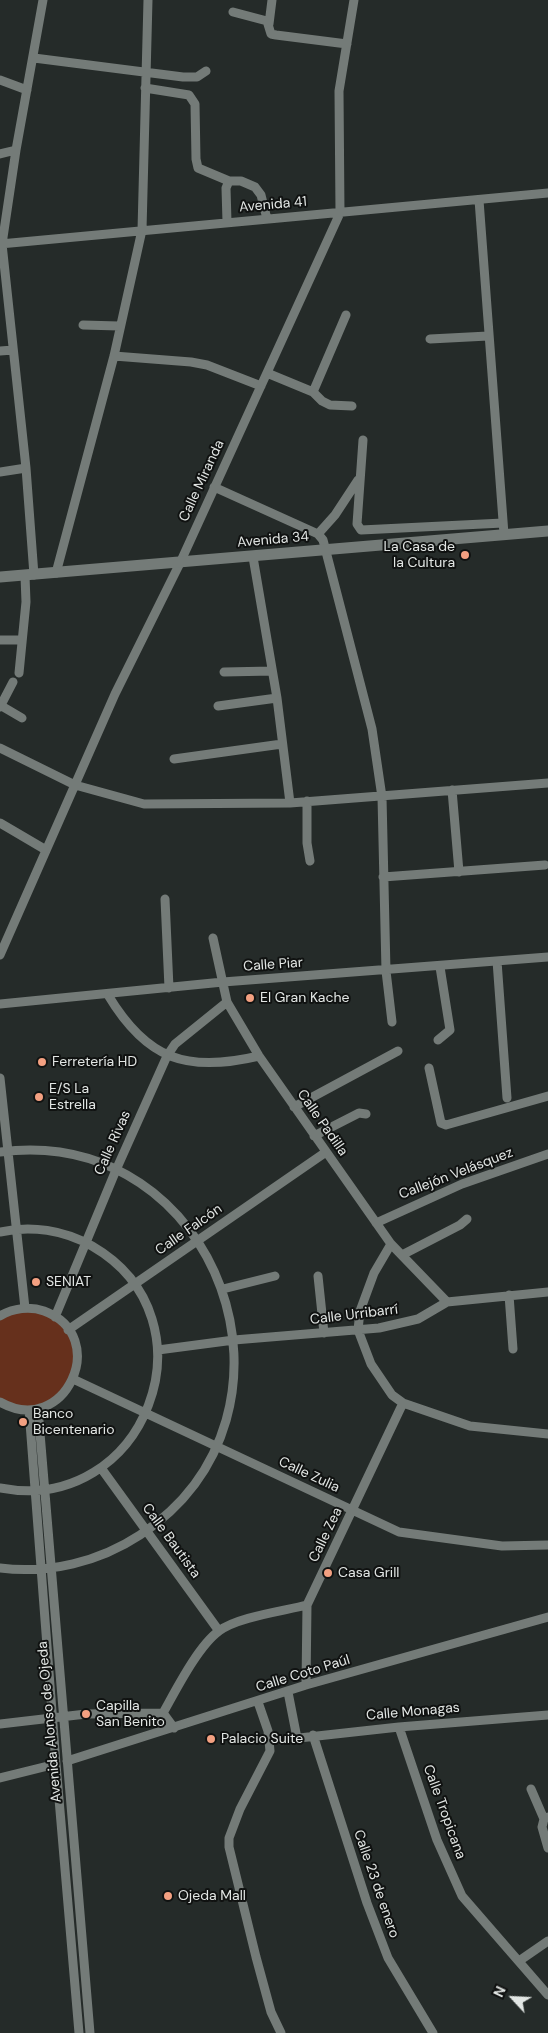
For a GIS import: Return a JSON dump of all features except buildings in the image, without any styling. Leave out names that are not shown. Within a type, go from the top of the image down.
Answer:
[{"type":"street","points":[[19,673],[30,575],[26,468],[1,244],[43,0]]},
{"type":"street","points":[[56,573],[114,356],[119,326],[142,230],[148,0]]},
{"type":"street","points":[[272,0],[269,24],[271,34],[347,44]]},
{"type":"street","name":"Calle Miranda","points":[[0,955],[115,694],[180,563],[340,213],[339,91],[354,0]]},
{"type":"street","points":[[233,12],[267,21],[269,24]]},
{"type":"street","points":[[34,58],[197,77],[206,71]]},
{"type":"street","points":[[0,80],[27,90]]},
{"type":"street","points":[[145,88],[189,95],[195,104],[196,160],[198,168],[229,181],[241,181],[255,187],[261,194],[267,219]]},
{"type":"street","points":[[0,154],[16,150]]},
{"type":"street","points":[[227,222],[226,188],[229,181]]},
{"type":"street","name":"Avenida 41","points":[[1,244],[548,193]]},
{"type":"street","points":[[363,440],[362,463],[358,480],[357,524],[361,530],[504,529],[479,200]]},
{"type":"street","points":[[313,392],[346,315]]},
{"type":"street","points":[[83,325],[119,326]]},
{"type":"street","points":[[430,339],[488,336]]},
{"type":"street","points":[[0,351],[13,350]]},
{"type":"street","points":[[114,356],[207,365],[261,386]]},
{"type":"street","points":[[267,373],[313,392],[322,401],[330,405],[352,406]]},
{"type":"street","points":[[0,472],[26,468]]},
{"type":"street","points":[[318,534],[335,515],[358,480]]},
{"type":"street","points":[[214,487],[318,534],[327,550],[372,729],[382,797],[386,971],[392,1022]]},
{"type":"street","name":"Avenida 34","points":[[0,577],[327,550],[504,529],[548,531]]},
{"type":"street","points":[[253,556],[277,698],[290,803]]},
{"type":"street","points":[[0,640],[22,640]]},
{"type":"street","points":[[224,672],[272,671]]},
{"type":"street","points":[[13,682],[0,706],[22,718]]},
{"type":"street","points":[[218,706],[277,698]]},
{"type":"street","points":[[174,759],[282,744]]},
{"type":"street","points":[[0,748],[75,785],[144,804],[290,803],[548,783]]},
{"type":"street","points":[[452,790],[459,872]]},
{"type":"street","points":[[308,801],[307,843],[310,861]]},
{"type":"street","points":[[0,823],[46,850]]},
{"type":"street","points":[[383,877],[545,865]]},
{"type":"street","points":[[166,899],[169,988]]},
{"type":"street","name":"Calle Padilla","points":[[213,938],[227,1002],[259,1056],[391,1244],[447,1302]]},
{"type":"street","name":"Calle Piar","points":[[0,1004],[108,995],[223,982],[386,971],[548,957]]},
{"type":"street","points":[[497,961],[507,1098]]},
{"type":"street","points":[[438,1040],[450,1030],[440,966]]},
{"type":"street","points":[[108,995],[117,1010],[135,1031],[167,1056],[207,1063],[224,1063],[259,1056]]},
{"type":"street","name":"Calle Rivas","points":[[55,1316],[116,1170],[167,1056],[176,1044],[227,1002]]},
{"type":"street","points":[[294,1107],[398,1051]]},
{"type":"street","points":[[429,1068],[442,1123],[446,1125],[548,1096]]},
{"type":"street","points":[[0,1078],[4,1152],[25,1308]]},
{"type":"street","points":[[314,1136],[359,1113],[366,1114]]},
{"type":"street","points":[[0,1568],[51,1568],[100,1556],[146,1531],[186,1494],[203,1471],[216,1446],[232,1395],[234,1340],[224,1289],[212,1264],[198,1240],[179,1216],[162,1200],[143,1185],[116,1170],[90,1160],[63,1153],[36,1151],[4,1152]]},
{"type":"street","name":"Calle Falcón","points":[[68,1330],[326,1152]]},
{"type":"street","name":"Callejón Velásquez","points":[[376,1223],[462,1184],[548,1154]]},
{"type":"street","points":[[402,1255],[467,1219]]},
{"type":"street","points":[[0,1232],[45,1230],[85,1242],[112,1260],[134,1284],[150,1316],[158,1350],[156,1383],[146,1414],[127,1444],[101,1468],[74,1482],[46,1490],[34,1491],[0,1488]]},
{"type":"street","points":[[391,1244],[374,1272],[360,1311],[358,1330],[371,1364],[392,1395],[403,1403],[470,1426],[548,1434]]},
{"type":"street","points":[[224,1289],[275,1276]]},
{"type":"street","points":[[318,1276],[324,1333]]},
{"type":"street","name":"Calle Urribarrí","points":[[158,1350],[234,1340],[358,1330],[418,1319],[447,1302],[548,1292]]},
{"type":"street","points":[[508,1296],[513,1350]]},
{"type":"street","points":[[0,1316],[25,1308],[40,1310],[55,1316],[68,1330],[77,1354],[73,1379],[69,1387],[56,1401],[34,1409],[13,1408],[0,1402]]},
{"type":"street","name":"Calle Zulia","points":[[73,1379],[399,1532],[502,1546],[548,1545]]},
{"type":"street","name":"Calle Zea","points":[[306,1685],[307,1605],[403,1403]]},
{"type":"street","name":"Avenida Alonso de Ojeda","points":[[34,1409],[46,1490],[90,2033]]},
{"type":"street","name":"Avenida Alonso de Ojeda","points":[[34,1409],[34,1491],[79,2033]]},
{"type":"street","name":"Calle Bautista","points":[[101,1468],[219,1631]]},
{"type":"street","points":[[163,1713],[192,1664],[219,1631],[248,1619],[307,1605]]},
{"type":"street","name":"Calle Coto Paúl","points":[[67,1761],[258,1702],[306,1685],[548,1617]]},
{"type":"street","points":[[288,1692],[297,1738]]},
{"type":"street","points":[[258,1702],[268,1731],[270,1751]]},
{"type":"street","points":[[0,1724],[63,1716],[163,1713]]},
{"type":"street","points":[[163,1713],[174,1728]]},
{"type":"street","name":"Calle Monagas","points":[[282,1740],[313,1735],[548,1715]]},
{"type":"street","name":"Calle Tropicana","points":[[399,1727],[437,1840],[462,1896],[548,1995]]},
{"type":"street","points":[[268,1731],[282,1740],[270,1751],[240,1809],[229,1838],[256,1957],[271,2012],[281,2033]]},
{"type":"street","name":"Calle 23 de enero","points":[[313,1735],[367,1903],[388,1958],[433,2033]]},
{"type":"street","points":[[0,1778],[56,1764]]},
{"type":"street","points":[[531,1789],[546,1818],[542,1827],[548,1848]]},
{"type":"street","points":[[519,1961],[548,1941]]},
{"type":"shaded area","points":[[25,1308],[55,1317],[76,1345],[69,1387],[38,1409],[0,1402],[0,1316]]},
{"type":"place","name":"La Casa de la Cultura","points":[[465,555]]},
{"type":"place","name":"El Gran Kache","points":[[250,998]]},
{"type":"place","name":"Ferretería HD","points":[[42,1062]]},
{"type":"place","name":"E/S La Estrella","points":[[39,1097]]},
{"type":"place","name":"SENIAT","points":[[36,1282]]},
{"type":"place","name":"Banco Bicentenario","points":[[23,1422]]},
{"type":"place","name":"Casa Grill","points":[[328,1573]]},
{"type":"place","name":"Capilla San Benito","points":[[86,1714]]},
{"type":"place","name":"Palacio Suite","points":[[211,1739]]},
{"type":"place","name":"Ojeda Mall","points":[[168,1896]]}]
